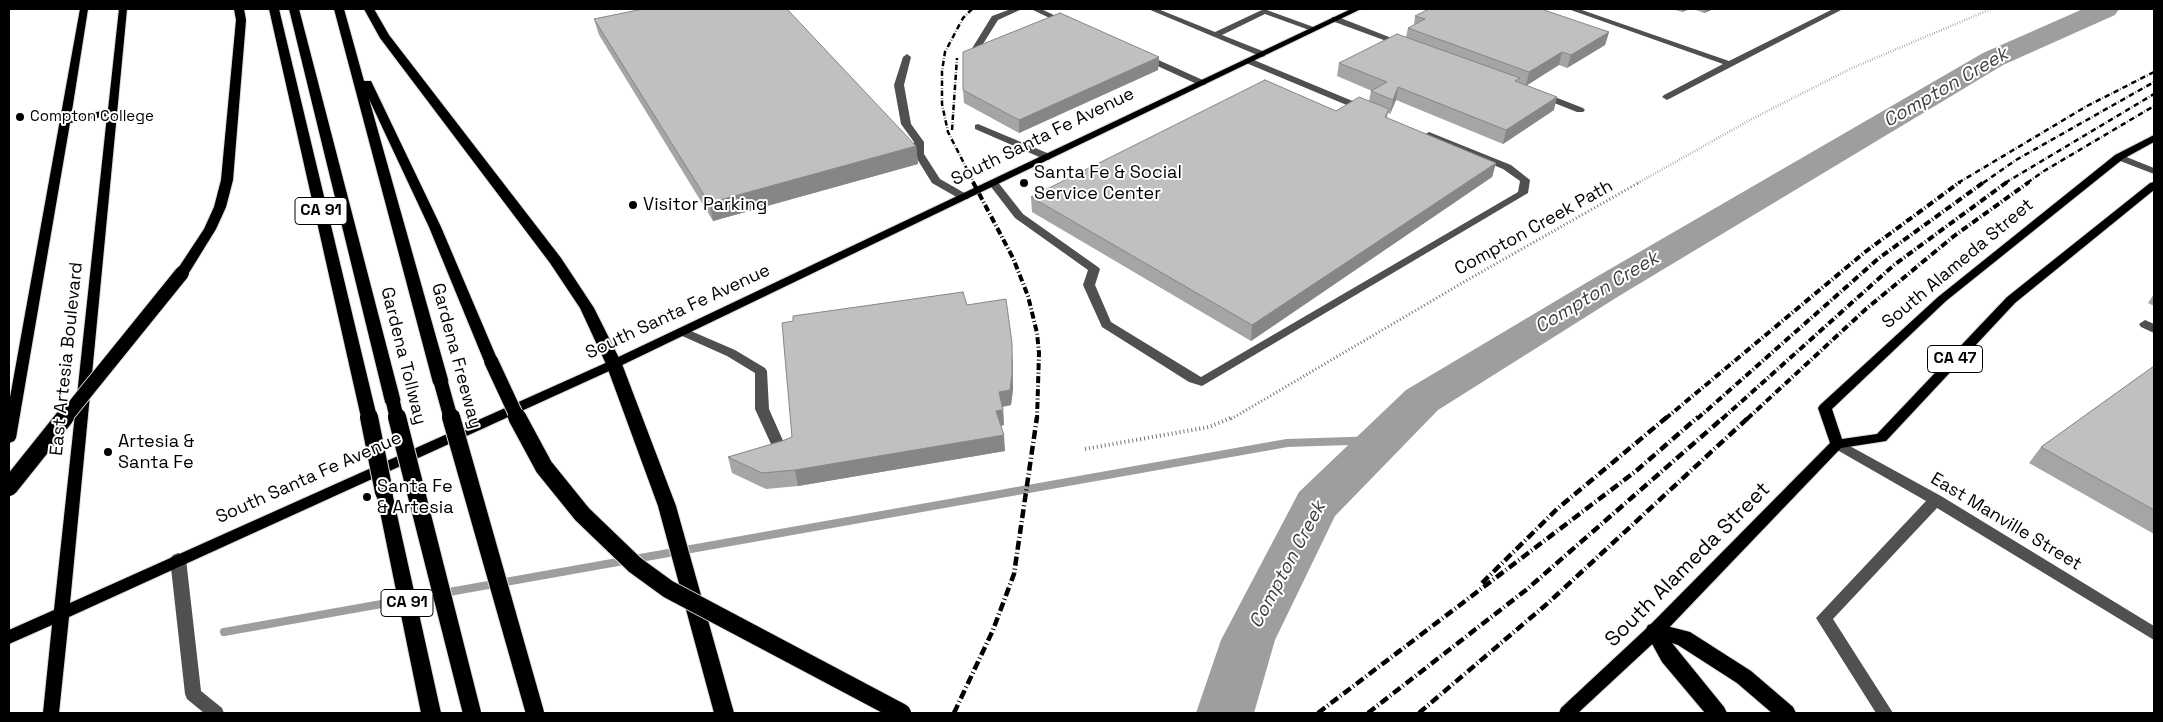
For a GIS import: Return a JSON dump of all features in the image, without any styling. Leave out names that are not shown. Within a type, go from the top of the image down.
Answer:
[{"type":"highway","points":[[9,487],[182,273],[210,229],[220,207],[227,180],[241,20],[239,9]]},
{"type":"highway","name":"CA 91","points":[[274,9],[368,413],[431,713]]},
{"type":"highway","name":"Gardena Tollway","points":[[294,9],[472,713]]},
{"type":"highway","name":"Gardena Freeway","points":[[339,9],[441,383],[536,713]]},
{"type":"highway","points":[[369,9],[384,36],[556,261],[587,308],[614,364],[667,506],[724,713]]},
{"type":"highway","points":[[350,48],[436,227],[491,361],[528,440],[544,467],[582,514],[635,565],[676,594],[902,713]]},
{"type":"highway","points":[[1655,631],[1669,656],[1717,713]]},
{"type":"highway","points":[[1655,631],[1683,638],[1744,677],[1786,713]]},
{"type":"main road","name":"East Artesia Boulevard","points":[[9,438],[66,121],[84,9]]},
{"type":"main road","name":"East Artesia Boulevard","points":[[51,713],[123,9]]},
{"type":"main road","name":"South Santa Fe Avenue","points":[[9,637],[684,332],[1357,9]]},
{"type":"main road","points":[[66,121],[112,112]]},
{"type":"main road","name":"South Alameda Street","points":[[1567,713],[1655,631],[1837,444],[1825,408],[1942,299],[2119,157],[2154,138]]},
{"type":"main road","name":"CA 47","points":[[1837,444],[1881,438],[2011,300],[2154,185]]},
{"type":"street","points":[[975,50],[995,18],[1018,9]]},
{"type":"street","points":[[1035,9],[1079,28]]},
{"type":"street","points":[[1152,9],[1262,54]]},
{"type":"street","points":[[1572,9],[1730,64]]},
{"type":"street","points":[[1667,97],[1839,9]]},
{"type":"street","points":[[1215,35],[1265,12],[1314,29]]},
{"type":"street","points":[[1335,19],[1413,47]]},
{"type":"street","points":[[1131,51],[1202,83]]},
{"type":"street","points":[[907,57],[899,85],[906,124],[920,142],[919,154],[936,181],[964,197]]},
{"type":"street","points":[[1249,60],[1287,78],[1379,115]]},
{"type":"street","points":[[1534,92],[1580,110]]},
{"type":"street","points":[[978,127],[1048,157]]},
{"type":"street","points":[[993,183],[1019,216],[1094,269],[1089,285],[1106,324],[1193,379],[1202,382],[1523,193],[1525,180],[1507,167],[1415,130]]},
{"type":"street","points":[[2119,157],[2154,171]]},
{"type":"street","points":[[684,332],[731,353],[761,371],[762,409],[781,452]]},
{"type":"street","name":"East Manville Street","points":[[1837,444],[1936,500],[2154,634]]},
{"type":"street","points":[[1885,713],[1824,618],[1936,500]]},
{"type":"street","points":[[178,559],[193,694],[216,713]]},
{"type":"path","name":"Compton Creek Path","points":[[1085,449],[1209,427],[1229,420],[1469,279],[1748,121],[1852,68],[1991,9]]},
{"type":"building","points":[[643,9],[787,9],[916,146],[709,203],[594,19]]},
{"type":"building","points":[[1429,9],[1541,9],[1609,32],[1571,55],[1562,52],[1529,72],[1408,28],[1425,19],[1415,16]]},
{"type":"building","points":[[1060,13],[1159,57],[1019,120],[963,90],[963,52]]},
{"type":"building","points":[[1397,34],[1520,78],[1515,81],[1557,97],[1506,130],[1398,87],[1393,100],[1371,91],[1387,82],[1339,63]]},
{"type":"building","points":[[1265,80],[1336,111],[1359,97],[1389,109],[1385,117],[1496,163],[1252,325],[1031,197]]},
{"type":"building","points":[[963,292],[967,305],[1006,299],[1012,343],[1012,374],[1010,390],[999,392],[1003,410],[996,411],[1004,435],[795,470],[762,473],[728,457],[792,437],[782,323],[793,321],[793,316]]},
{"type":"building","points":[[2154,366],[2154,510],[2041,447]]},
{"type":"waterway","name":"Compton Creek","points":[[1225,713],[1248,640],[1316,505],[1422,400],[1605,288],[1993,59],[2105,9]]},
{"type":"waterway","points":[[224,632],[1287,443],[1381,440]]},
{"type":"railway","points":[[972,9],[963,18],[945,52],[942,71],[942,104],[948,132],[974,183]]},
{"type":"railway","points":[[952,130],[957,58]]},
{"type":"railway","points":[[1958,183],[2087,106],[2154,72]]},
{"type":"railway","points":[[1983,183],[2016,160],[2154,82]]},
{"type":"railway","points":[[2005,183],[2154,94]]},
{"type":"railway","points":[[2027,183],[2154,106]]},
{"type":"railway","points":[[973,182],[1013,258],[1028,296],[1037,333],[1039,353],[1037,419]]},
{"type":"railway","points":[[1665,419],[1865,252],[1960,182]]},
{"type":"railway","points":[[1697,419],[1879,258],[1984,182]]},
{"type":"railway","points":[[1722,419],[1894,265],[2007,182]]},
{"type":"railway","points":[[1747,419],[1866,309],[1954,236],[2029,182]]},
{"type":"railway","points":[[954,713],[993,630],[1014,574],[1037,417]]},
{"type":"railway","points":[[1482,583],[1557,509],[1667,417]]},
{"type":"railway","points":[[1318,713],[1636,471],[1698,417]]},
{"type":"railway","points":[[1368,713],[1526,590],[1724,417]]},
{"type":"railway","points":[[1419,713],[1548,603],[1749,417]]},
{"type":"place","name":"Compton College","points":[[20,117]]},
{"type":"place","name":"Santa Fe & Social Service Center","points":[[1024,183]]},
{"type":"place","name":"Visitor Parking","points":[[633,205]]},
{"type":"place","name":"Artesia & Santa Fe","points":[[108,452]]},
{"type":"place","name":"Santa Fe & Artesia","points":[[367,497]]}]
